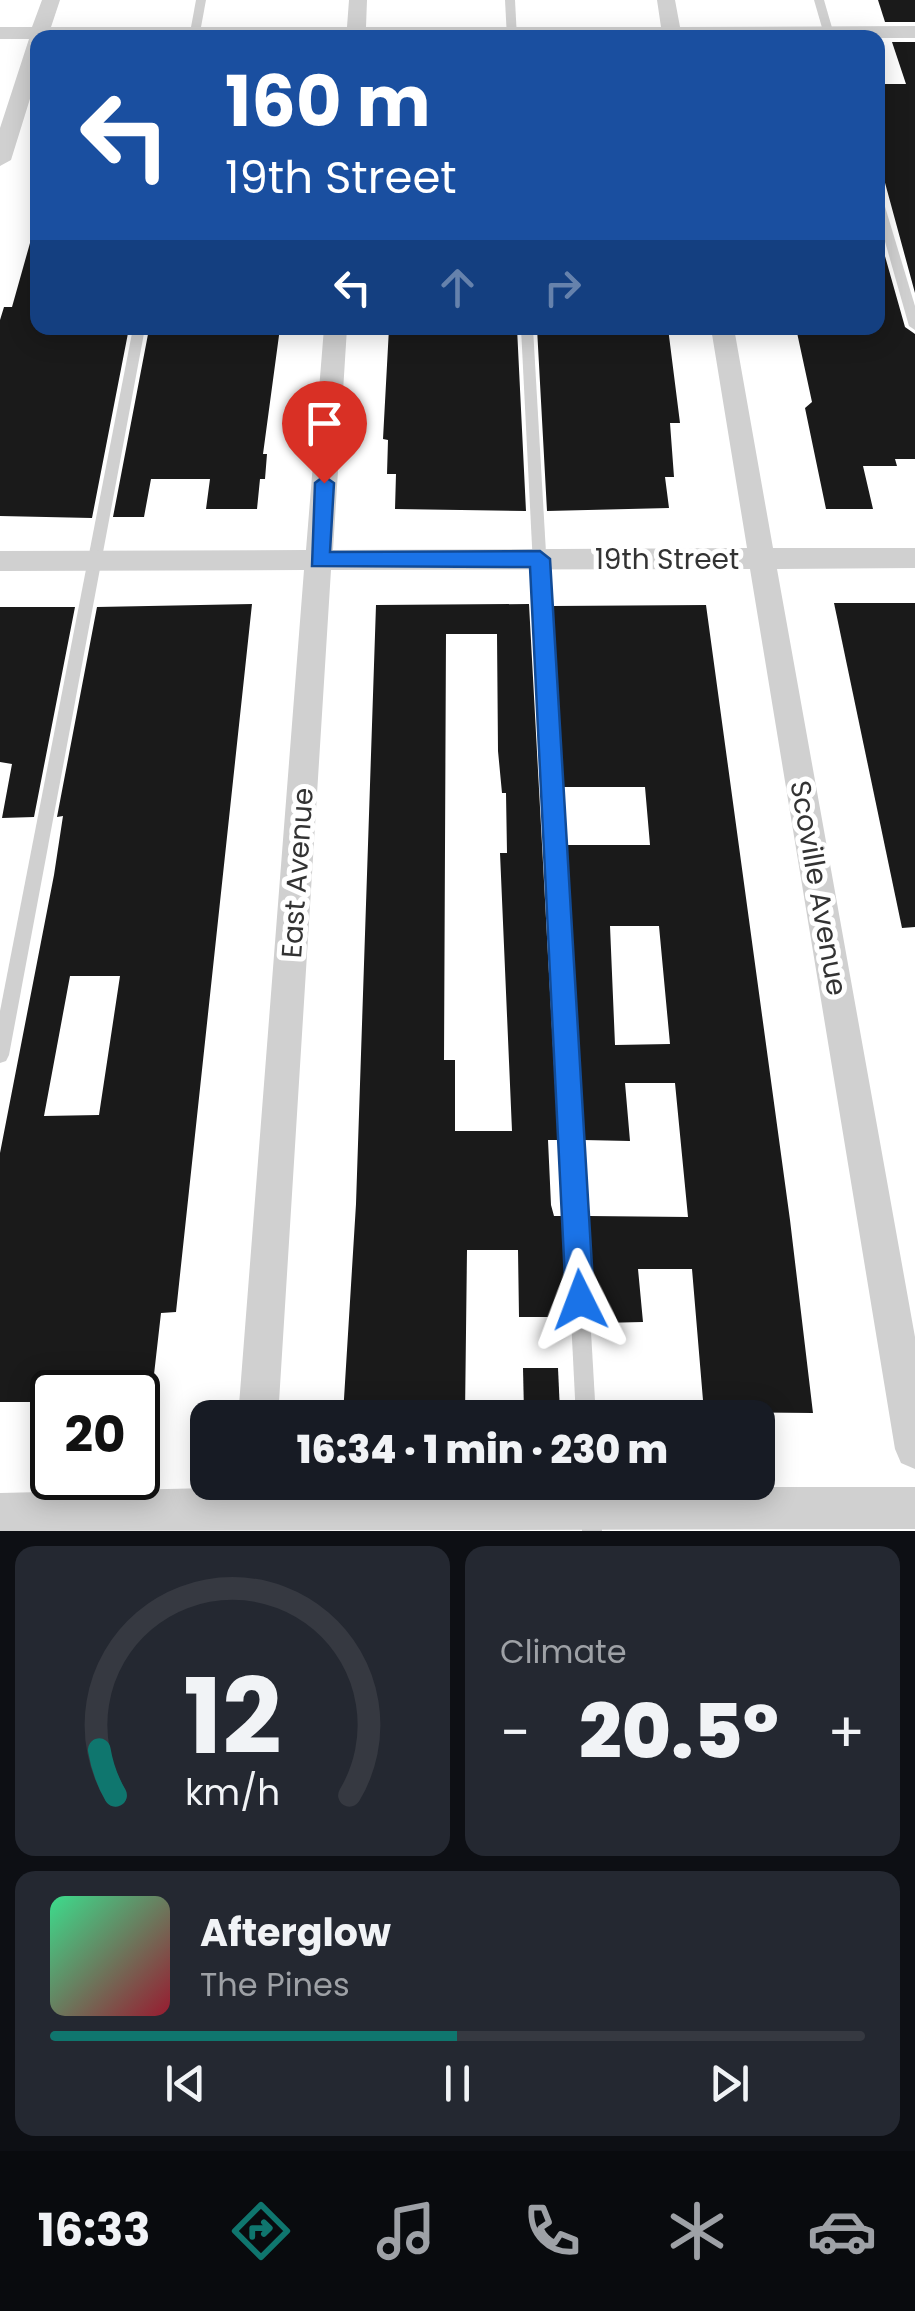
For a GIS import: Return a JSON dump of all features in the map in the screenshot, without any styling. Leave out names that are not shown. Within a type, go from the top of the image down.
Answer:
[{"type":"street","points":[[41,30],[51,0]]},
{"type":"street","points":[[356,30],[358,0]]},
{"type":"street","points":[[666,0],[671,30]]},
{"type":"street","points":[[885,33],[915,32]]},
{"type":"street","points":[[0,33],[30,36]]},
{"type":"street","points":[[0,160],[30,65]]},
{"type":"street","name":"East Avenue","points":[[259,1400],[335,335]]},
{"type":"street","name":"Scoville Avenue","points":[[723,335],[915,1449]]},
{"type":"street","name":"19th Street","points":[[0,561],[915,558]]},
{"type":"street","points":[[0,1514],[251,1507],[915,1508]]},
{"type":"lane","points":[[195,30],[201,0]]},
{"type":"lane","points":[[510,0],[512,30]]},
{"type":"lane","points":[[819,0],[828,30]]},
{"type":"lane","points":[[885,224],[915,326]]},
{"type":"lane","points":[[0,1054],[138,335]]},
{"type":"lane","points":[[527,335],[585,1400]]},
{"type":"building","points":[[878,0],[915,0],[915,22],[885,22]]},
{"type":"building","points":[[892,42],[915,42],[915,293],[885,183],[885,84],[906,84]]},
{"type":"building","points":[[30,243],[30,335],[128,335],[92,518],[0,516],[0,320],[4,307],[12,307]]},
{"type":"building","points":[[885,256],[905,327],[915,334],[915,459],[895,459],[897,466],[863,466],[873,509],[826,509],[805,408],[812,402],[798,335],[885,335]]},
{"type":"building","points":[[148,335],[279,335],[263,454],[267,454],[265,479],[260,479],[257,509],[206,509],[210,479],[151,479],[144,517],[113,517]]},
{"type":"building","points":[[389,335],[517,335],[526,511],[395,509],[396,474],[387,474],[388,440],[383,439]]},
{"type":"building","points":[[537,335],[669,335],[680,423],[670,423],[674,477],[665,477],[669,508],[547,511]]},
{"type":"building","points":[[834,603],[915,603],[915,927],[902,928]]},
{"type":"building","points":[[252,604],[176,1312],[161,1313],[155,1370],[30,1370],[30,1402],[0,1402],[0,1153],[54,875],[63,816],[57,817],[97,607]],"holes":[[[70,976],[120,976],[99,1115],[44,1116]]]},
{"type":"building","points":[[529,604],[558,1140],[548,1140],[551,1205],[554,1216],[562,1216],[567,1317],[519,1317],[518,1250],[467,1250],[465,1400],[344,1400],[356,1204],[376,605]],"holes":[[[446,634],[497,634],[502,793],[506,793],[507,853],[500,853],[512,1131],[455,1131],[455,1060],[444,1060]]]},
{"type":"building","points":[[706,605],[813,1413],[775,1413],[775,1400],[703,1400],[692,1269],[638,1269],[643,1322],[600,1323],[600,1317],[594,1317],[588,1216],[688,1217],[675,1083],[625,1083],[630,1141],[584,1140],[567,845],[650,845],[645,787],[563,787],[553,606]],"holes":[[[610,926],[659,926],[670,1044],[615,1045]]]},
{"type":"building","points":[[0,607],[75,607],[34,817],[2,818],[12,764],[0,762]]},
{"type":"building","points":[[523,1368],[558,1368],[559,1400],[524,1400]]},
{"type":"route","points":[[324,483],[319,560],[540,559],[580,1300]]}]
